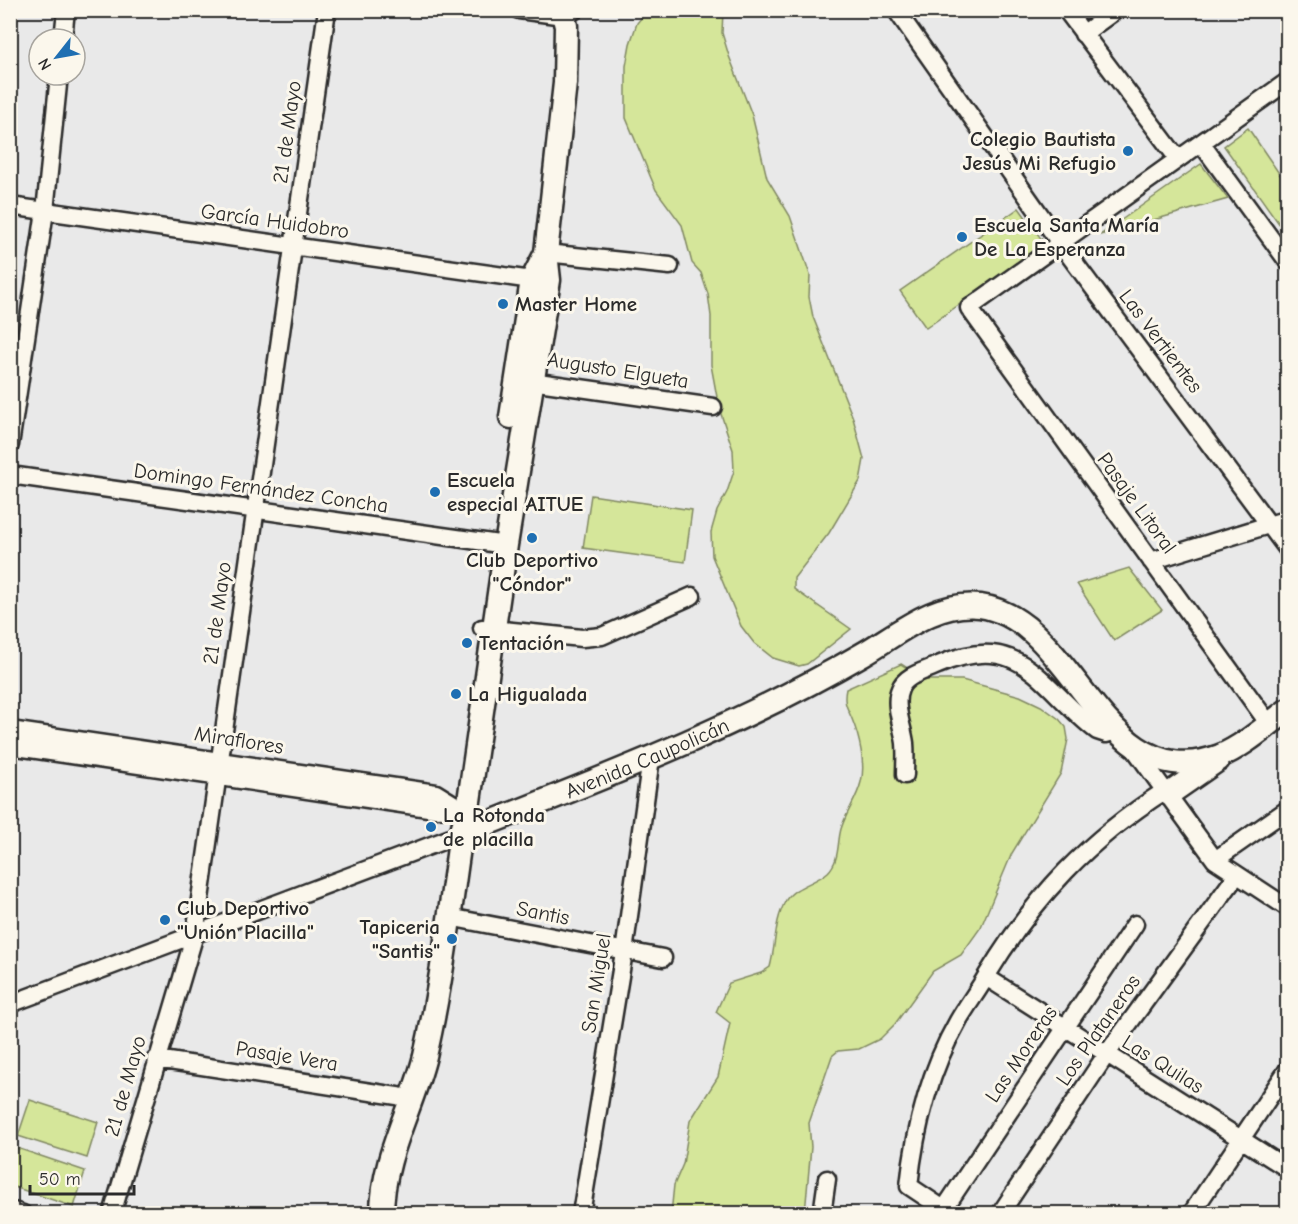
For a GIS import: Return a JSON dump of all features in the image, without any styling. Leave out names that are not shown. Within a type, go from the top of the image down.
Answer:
[{"type":"main road","points":[[525,380],[549,280],[546,253],[565,83],[567,12]]},
{"type":"main road","points":[[382,1214],[387,1166],[428,1040],[449,917],[488,628],[525,380],[532,280],[546,253]]},
{"type":"main road","name":"Avenida Caupolicán","points":[[461,834],[651,759],[802,689],[929,614],[954,606],[980,606],[1004,613],[1034,634],[1122,736]]},
{"type":"main road","points":[[1168,792],[1231,751],[1287,710]]},
{"type":"main road","points":[[1122,736],[1150,754],[1177,761],[1205,760],[1231,751]]},
{"type":"street","points":[[64,27],[66,10]]},
{"type":"street","name":"21 de Mayo","points":[[112,1214],[156,1059],[195,934],[327,10]]},
{"type":"street","points":[[519,10],[567,12]]},
{"type":"street","name":"Las Vertientes","points":[[896,10],[1060,243],[1287,550]]},
{"type":"street","points":[[1066,10],[1178,159]]},
{"type":"street","points":[[1083,34],[1116,10]]},
{"type":"street","points":[[1060,243],[1287,81]]},
{"type":"street","points":[[10,445],[45,211],[58,87]]},
{"type":"street","points":[[1201,143],[1287,262]]},
{"type":"street","name":"García Huidobro","points":[[10,206],[532,280]]},
{"type":"street","name":"Pasaje Litoral","points":[[1060,243],[969,308],[1269,724]]},
{"type":"street","points":[[546,253],[670,266]]},
{"type":"street","name":"Augusto Elgueta","points":[[525,380],[713,407]]},
{"type":"street","name":"Domingo Fernández Concha","points":[[10,475],[500,544]]},
{"type":"street","points":[[1151,561],[1287,519]]},
{"type":"street","points":[[488,628],[582,638],[602,636],[692,596]]},
{"type":"street","points":[[905,776],[905,742],[900,719],[898,690],[905,680],[968,654],[993,652],[1009,657],[1027,666],[1097,731],[1122,736],[1168,792],[1215,860],[1287,908]]},
{"type":"street","name":"Miraflores","points":[[10,730],[219,759],[436,793],[463,807]]},
{"type":"street","name":"Miraflores","points":[[10,746],[435,809],[463,807]]},
{"type":"street","name":"San Miguel","points":[[581,1214],[624,952],[651,759]]},
{"type":"street","points":[[947,1211],[909,1186],[920,1116],[934,1071],[957,1022],[1017,928],[1060,875],[1118,823],[1168,792]]},
{"type":"street","points":[[1215,860],[1287,809]]},
{"type":"street","name":"Avenida Caupolicán","points":[[10,1004],[461,834]]},
{"type":"street","name":"Los Plataneros","points":[[1000,1214],[1106,1055],[1236,876]]},
{"type":"street","name":"Santis","points":[[449,917],[663,958]]},
{"type":"street","name":"Las Moreras","points":[[947,1211],[1135,924]]},
{"type":"street","name":"Las Quilas","points":[[986,977],[1287,1169]]},
{"type":"street","name":"Pasaje Vera","points":[[156,1059],[410,1098]]},
{"type":"street","points":[[1191,1214],[1287,1069]]},
{"type":"street","points":[[822,1214],[827,1179]]},
{"type":"street","points":[[10,1210],[23,1214]]},
{"type":"green space","points":[[647,11],[723,11],[722,33],[752,115],[767,178],[790,216],[810,275],[809,297],[813,317],[853,418],[864,459],[860,481],[829,533],[794,578],[794,589],[851,629],[807,664],[799,666],[773,658],[754,643],[741,626],[712,556],[711,532],[734,471],[733,450],[719,408],[711,365],[711,316],[708,294],[701,273],[692,263],[682,225],[656,190],[626,118],[626,66],[630,44],[637,23]]},
{"type":"green space","points":[[1248,128],[1287,185],[1287,235],[1224,146]]},
{"type":"green space","points":[[1201,164],[1228,199],[1100,235]]},
{"type":"green space","points":[[1019,208],[1045,244],[926,328],[900,291]]},
{"type":"green space","points":[[591,495],[692,510],[685,562],[583,548]]},
{"type":"green space","points":[[1129,568],[1162,610],[1114,641],[1077,584]]},
{"type":"green space","points":[[901,664],[926,680],[962,680],[1020,696],[1041,706],[1066,727],[1068,739],[1061,773],[1012,853],[981,927],[961,955],[933,971],[895,1024],[880,1039],[859,1049],[838,1051],[832,1056],[809,1123],[811,1147],[805,1213],[671,1214],[674,1185],[683,1164],[690,1121],[718,1077],[730,1023],[716,1012],[729,983],[761,973],[770,967],[777,925],[786,900],[795,891],[828,872],[835,862],[841,829],[857,794],[863,767],[855,726],[846,705],[846,689]]},
{"type":"green space","points":[[30,1100],[98,1122],[87,1158],[18,1136]]},
{"type":"green space","points":[[17,1148],[85,1171],[74,1207],[11,1186],[11,1168]]},
{"type":"place","name":"Colegio Bautista Jesús Mi Refugio","points":[[1128,151]]},
{"type":"place","name":"Escuela Santa María De La Esperanza","points":[[962,237]]},
{"type":"place","name":"Master Home","points":[[503,304]]},
{"type":"place","name":"Escuela especial AITUE","points":[[435,492]]},
{"type":"place","name":"Club Deportivo \"Cóndor\"","points":[[532,538]]},
{"type":"place","name":"Tentación","points":[[467,643]]},
{"type":"place","name":"La Higualada","points":[[456,694]]},
{"type":"place","name":"La Rotonda de placilla","points":[[431,827]]},
{"type":"place","name":"Club Deportivo \"Unión Placilla\"","points":[[165,920]]},
{"type":"place","name":"Tapiceria \"Santis\"","points":[[452,939]]}]
